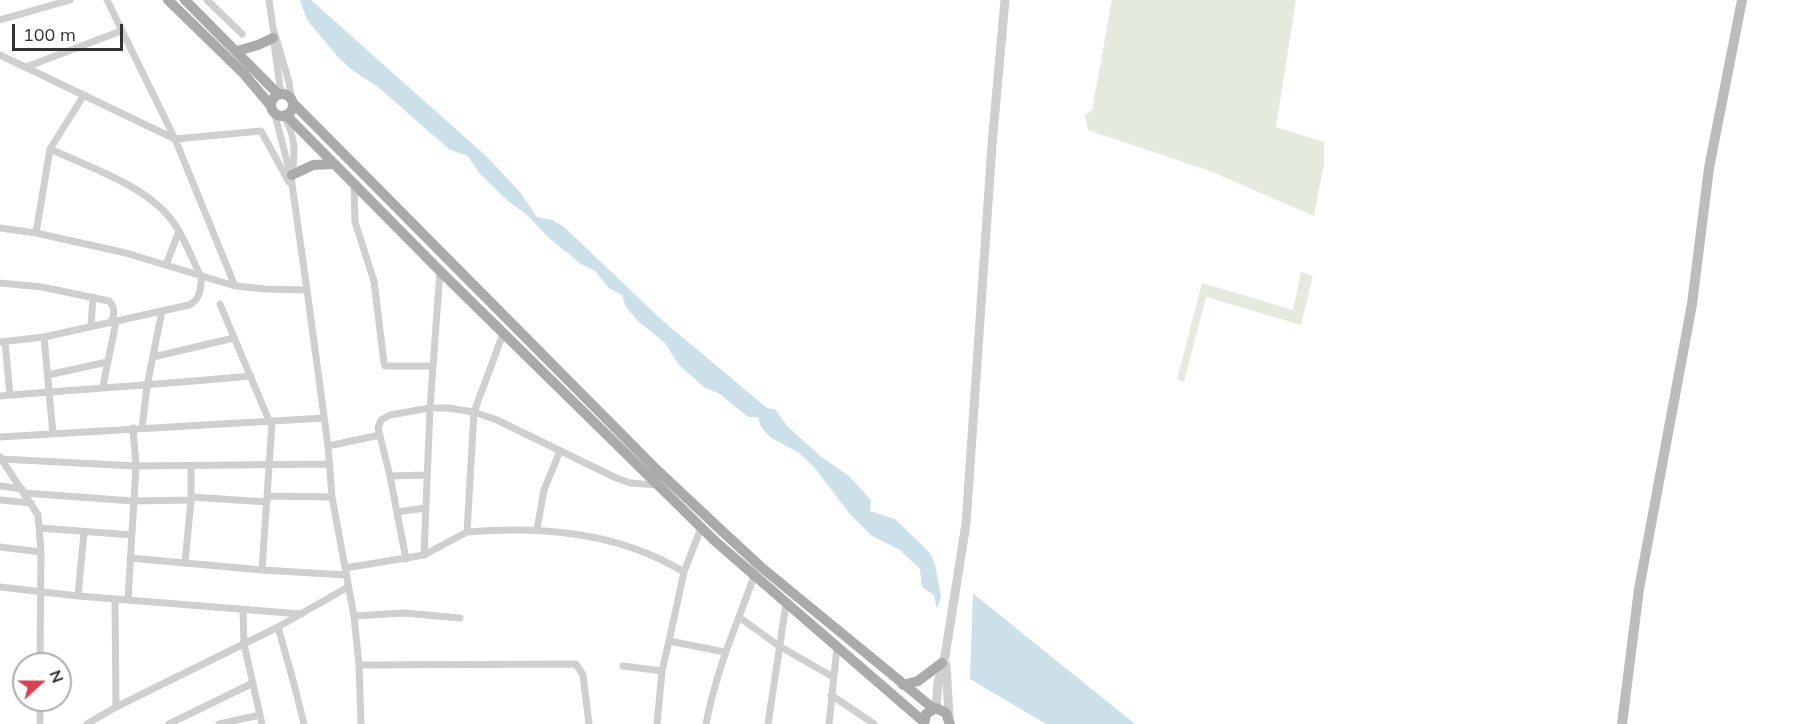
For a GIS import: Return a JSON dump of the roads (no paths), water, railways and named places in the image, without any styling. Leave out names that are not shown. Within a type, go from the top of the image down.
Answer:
[{"type":"main road","points":[[168,0],[278,112],[701,528],[924,723],[926,714],[935,708]]},
{"type":"main road","points":[[185,0],[280,94],[289,96],[658,471],[761,567],[903,685],[935,708],[943,710],[951,721]]},
{"type":"main road","points":[[1622,724],[1639,589],[1692,304],[1709,168],[1742,0]]},
{"type":"main road","points":[[237,51],[258,45],[273,33]]},
{"type":"main road","points":[[278,112],[274,97],[280,94]]},
{"type":"main road","points":[[278,112],[291,111],[292,101]]},
{"type":"main road","points":[[291,176],[313,165],[333,164]]},
{"type":"main road","points":[[903,685],[918,681],[944,659]]},
{"type":"street","points":[[0,20],[70,0]]},
{"type":"street","points":[[107,0],[175,139],[235,286]]},
{"type":"street","points":[[207,0],[242,34]]},
{"type":"street","points":[[269,0],[280,94]]},
{"type":"street","points":[[935,708],[966,524],[992,145],[1005,0]]},
{"type":"street","points":[[26,67],[121,31]]},
{"type":"street","points":[[273,33],[289,82],[292,101]]},
{"type":"street","points":[[0,54],[175,139],[261,130],[292,188]]},
{"type":"street","points":[[36,233],[50,149],[84,96]]},
{"type":"street","points":[[278,112],[291,176],[307,290],[328,446],[332,497],[354,616],[359,665],[361,724]]},
{"type":"street","points":[[278,112],[293,138],[291,176]]},
{"type":"street","points":[[10,395],[3,342],[44,337],[189,306],[197,300],[201,276],[179,231],[162,209],[132,187],[50,149]]},
{"type":"street","points":[[354,185],[355,222],[374,281],[385,366],[433,366]]},
{"type":"street","points":[[0,228],[36,233],[126,253],[235,286],[307,290]]},
{"type":"street","points":[[166,265],[179,231]]},
{"type":"street","points":[[424,555],[426,475],[440,272]]},
{"type":"street","points":[[0,283],[42,287],[111,303],[114,314],[103,386]]},
{"type":"street","points":[[90,326],[93,297]]},
{"type":"street","points":[[220,304],[271,423],[271,463],[262,570]]},
{"type":"street","points":[[142,428],[147,386],[162,311]]},
{"type":"street","points":[[467,532],[474,412],[503,334]]},
{"type":"street","points":[[44,337],[53,434]]},
{"type":"street","points":[[153,357],[234,338]]},
{"type":"street","points":[[48,375],[107,362]]},
{"type":"street","points":[[0,396],[103,386],[147,386],[251,375]]},
{"type":"street","points":[[406,559],[378,424],[386,417],[430,408],[474,412],[497,420],[614,477],[630,483],[657,485]]},
{"type":"street","points":[[0,437],[133,428],[271,423],[324,418]]},
{"type":"street","points":[[128,600],[136,466],[133,428]]},
{"type":"street","points":[[328,446],[380,435]]},
{"type":"street","points":[[537,530],[544,490],[560,451]]},
{"type":"street","points":[[1,458],[136,466],[330,464]]},
{"type":"street","points":[[1,458],[38,515],[41,552],[40,652]]},
{"type":"street","points":[[184,563],[191,499],[191,466]]},
{"type":"street","points":[[390,476],[426,475]]},
{"type":"street","points":[[0,486],[23,491],[134,501],[332,497]]},
{"type":"street","points":[[0,500],[31,503]]},
{"type":"street","points":[[397,512],[425,508]]},
{"type":"street","points":[[40,528],[132,535]]},
{"type":"street","points":[[657,724],[662,671],[684,572],[701,528]]},
{"type":"street","points":[[130,558],[262,570],[346,572],[424,555],[467,532],[503,529],[579,533],[649,554],[684,572]]},
{"type":"street","points":[[78,596],[84,531]]},
{"type":"street","points":[[0,547],[41,552]]},
{"type":"street","points":[[706,724],[710,700],[725,652],[754,576]]},
{"type":"street","points":[[0,587],[78,596],[301,614]]},
{"type":"street","points":[[87,724],[116,707],[278,627],[348,587]]},
{"type":"street","points":[[115,598],[116,707]]},
{"type":"street","points":[[768,724],[786,604]]},
{"type":"street","points":[[243,609],[244,644],[262,724]]},
{"type":"street","points":[[354,616],[397,613],[460,618]]},
{"type":"street","points":[[739,617],[779,646],[833,677]]},
{"type":"street","points":[[278,627],[304,724]]},
{"type":"street","points":[[669,642],[725,652]]},
{"type":"street","points":[[830,724],[837,647]]},
{"type":"street","points":[[944,659],[951,721]]},
{"type":"street","points":[[359,665],[576,664],[583,675],[589,724]]},
{"type":"street","points":[[623,666],[662,671]]},
{"type":"street","points":[[169,724],[253,684]]},
{"type":"street","points":[[831,695],[874,724]]},
{"type":"street","points":[[219,724],[260,715]]},
{"type":"water","points":[[300,0],[311,0],[486,156],[520,192],[537,217],[552,220],[564,227],[663,321],[767,408],[775,409],[787,426],[820,456],[849,476],[871,500],[870,511],[895,519],[930,553],[935,564],[941,597],[937,609],[934,595],[922,587],[920,569],[900,550],[872,536],[849,513],[814,467],[799,453],[770,437],[761,427],[758,417],[748,417],[720,394],[704,387],[679,365],[665,343],[638,321],[626,307],[622,295],[609,288],[595,271],[581,264],[548,237],[526,214],[508,201],[480,174],[468,156],[450,150],[378,87],[352,70],[307,20]]},
{"type":"water","points":[[973,593],[1135,724],[1046,724],[970,679]]}]
